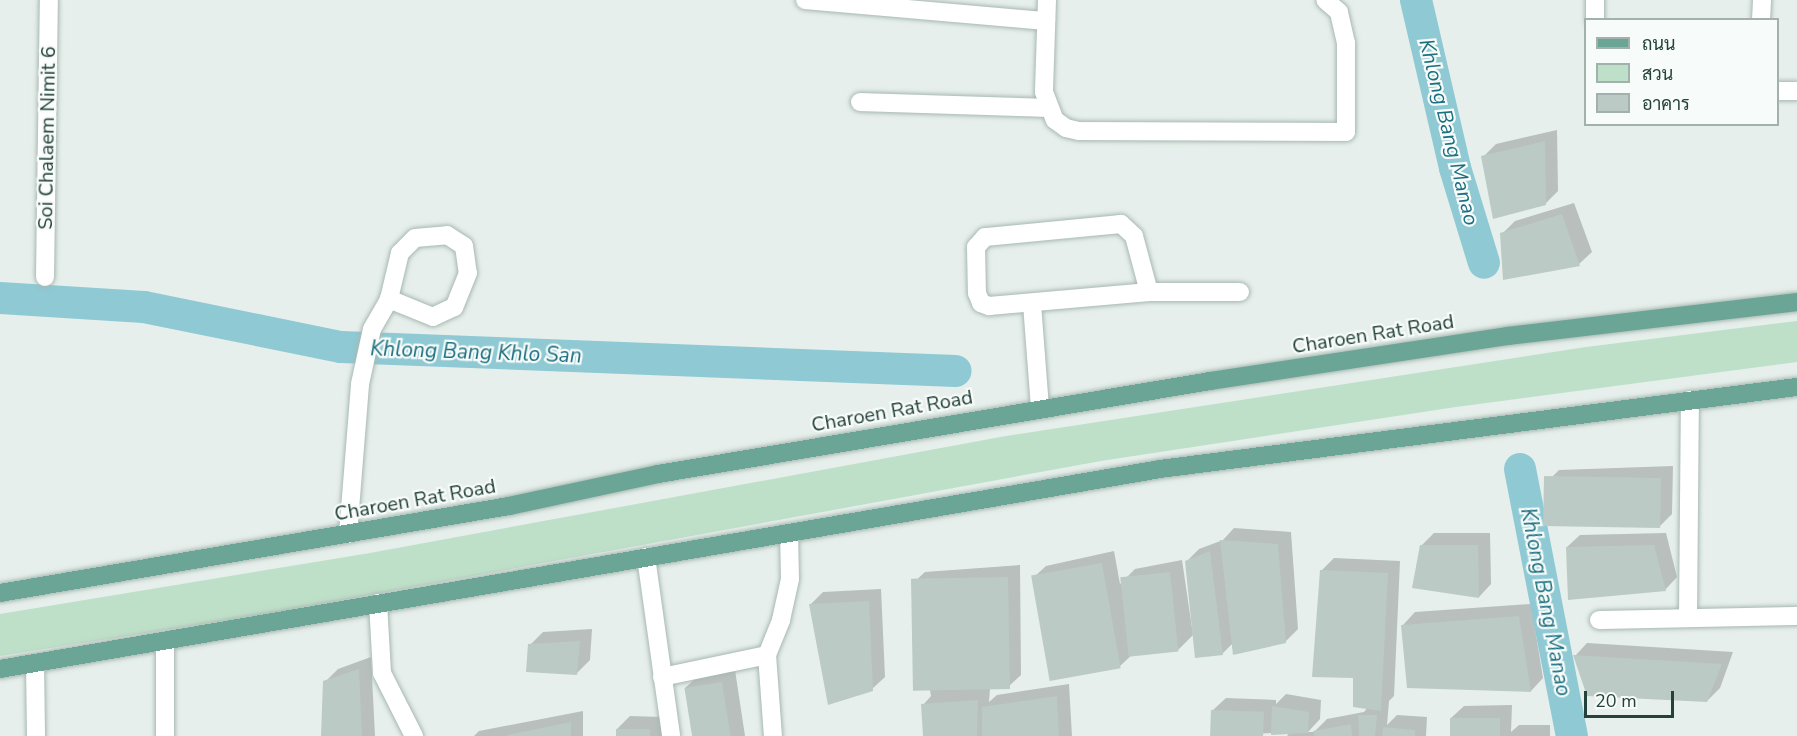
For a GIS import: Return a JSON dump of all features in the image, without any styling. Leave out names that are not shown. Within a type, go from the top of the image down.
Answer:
[{"type":"main road","name":"Charoen Rat Road","points":[[0,593],[510,506],[658,474],[1040,409],[1508,336],[1797,302]]},
{"type":"main road","points":[[0,669],[1160,469],[1797,387]]},
{"type":"street","name":"Soi Chalaem Nimit 6","points":[[45,276],[49,0]]},
{"type":"street","points":[[805,0],[1046,21]]},
{"type":"street","points":[[1047,0],[1044,92],[1055,120],[1079,131],[1346,132],[1346,44],[1339,12],[1325,0]]},
{"type":"street","points":[[1595,0],[1595,18]]},
{"type":"street","points":[[1761,18],[1762,0]]},
{"type":"street","points":[[1779,91],[1797,91]]},
{"type":"street","points":[[860,102],[1049,108]]},
{"type":"street","points":[[1149,292],[1134,236],[1121,224],[985,237],[976,247],[981,303],[989,306],[1149,292],[1240,292]]},
{"type":"street","points":[[348,534],[360,384],[372,329],[388,299],[400,253],[415,238],[447,235],[464,246],[468,273],[454,307],[433,317],[388,299]]},
{"type":"street","points":[[1032,304],[1040,409]]},
{"type":"street","points":[[1688,618],[1690,400]]},
{"type":"street","points":[[773,736],[767,655],[781,620],[790,579],[789,533]]},
{"type":"street","points":[[646,557],[671,736]]},
{"type":"street","points":[[378,603],[382,673],[414,736]]},
{"type":"street","points":[[1599,620],[1797,616]]},
{"type":"street","points":[[165,641],[165,736]]},
{"type":"street","points":[[662,677],[767,655]]},
{"type":"street","points":[[35,663],[36,736]]},
{"type":"green space","points":[[1797,321],[1797,362],[1456,407],[1101,461],[271,613],[0,656],[0,614],[370,553],[1006,436],[1586,347]]},
{"type":"building","points":[[1545,141],[1546,205],[1493,219],[1481,156]]},
{"type":"building","points":[[1562,214],[1580,266],[1503,280],[1500,233]]},
{"type":"building","points":[[1544,476],[1661,478],[1660,528],[1543,526]]},
{"type":"building","points":[[1220,540],[1278,544],[1286,643],[1233,655]]},
{"type":"building","points":[[1420,545],[1478,545],[1479,598],[1412,588]]},
{"type":"building","points":[[1654,545],[1666,591],[1568,600],[1566,547]]},
{"type":"building","points":[[1210,551],[1223,655],[1195,658],[1185,561]]},
{"type":"building","points":[[1102,563],[1121,668],[1050,681],[1031,576]]},
{"type":"building","points":[[1320,570],[1388,573],[1381,711],[1353,707],[1353,678],[1312,677]]},
{"type":"building","points":[[1170,572],[1178,652],[1129,657],[1120,577]]},
{"type":"building","points":[[1008,577],[1010,689],[913,691],[911,579]]},
{"type":"building","points":[[869,601],[873,691],[828,705],[809,604]]},
{"type":"building","points":[[1519,616],[1531,692],[1407,688],[1401,625]]},
{"type":"building","points":[[580,641],[577,675],[526,672],[528,644]]},
{"type":"building","points":[[1573,655],[1722,664],[1707,702],[1587,696]]},
{"type":"building","points":[[359,669],[362,736],[321,736],[323,681]]},
{"type":"building","points":[[722,682],[731,736],[692,736],[684,688]]},
{"type":"building","points":[[1057,696],[1059,736],[982,736],[982,707]]},
{"type":"building","points":[[978,700],[977,736],[923,736],[921,704]]},
{"type":"building","points":[[1272,706],[1309,712],[1308,733],[1271,735]]},
{"type":"building","points":[[1211,710],[1264,712],[1263,736],[1210,736]]},
{"type":"building","points":[[1358,715],[1377,715],[1375,736],[1359,736]]},
{"type":"building","points":[[1450,718],[1500,718],[1500,736],[1450,736]]},
{"type":"building","points":[[571,722],[571,736],[507,736],[507,735]]},
{"type":"building","points":[[1351,724],[1352,736],[1314,736],[1313,731]]},
{"type":"building","points":[[1383,727],[1415,730],[1415,736],[1382,736]]},
{"type":"building","points":[[616,729],[650,729],[650,736],[616,736]]},
{"type":"waterway","name":"Khlong Bang Manao","points":[[1416,0],[1455,168],[1484,263]]},
{"type":"waterway","name":"Khlong Bang Khlo San","points":[[0,298],[144,307],[341,347],[956,371]]},
{"type":"waterway","name":"Khlong Bang Manao","points":[[1520,469],[1572,736]]}]
